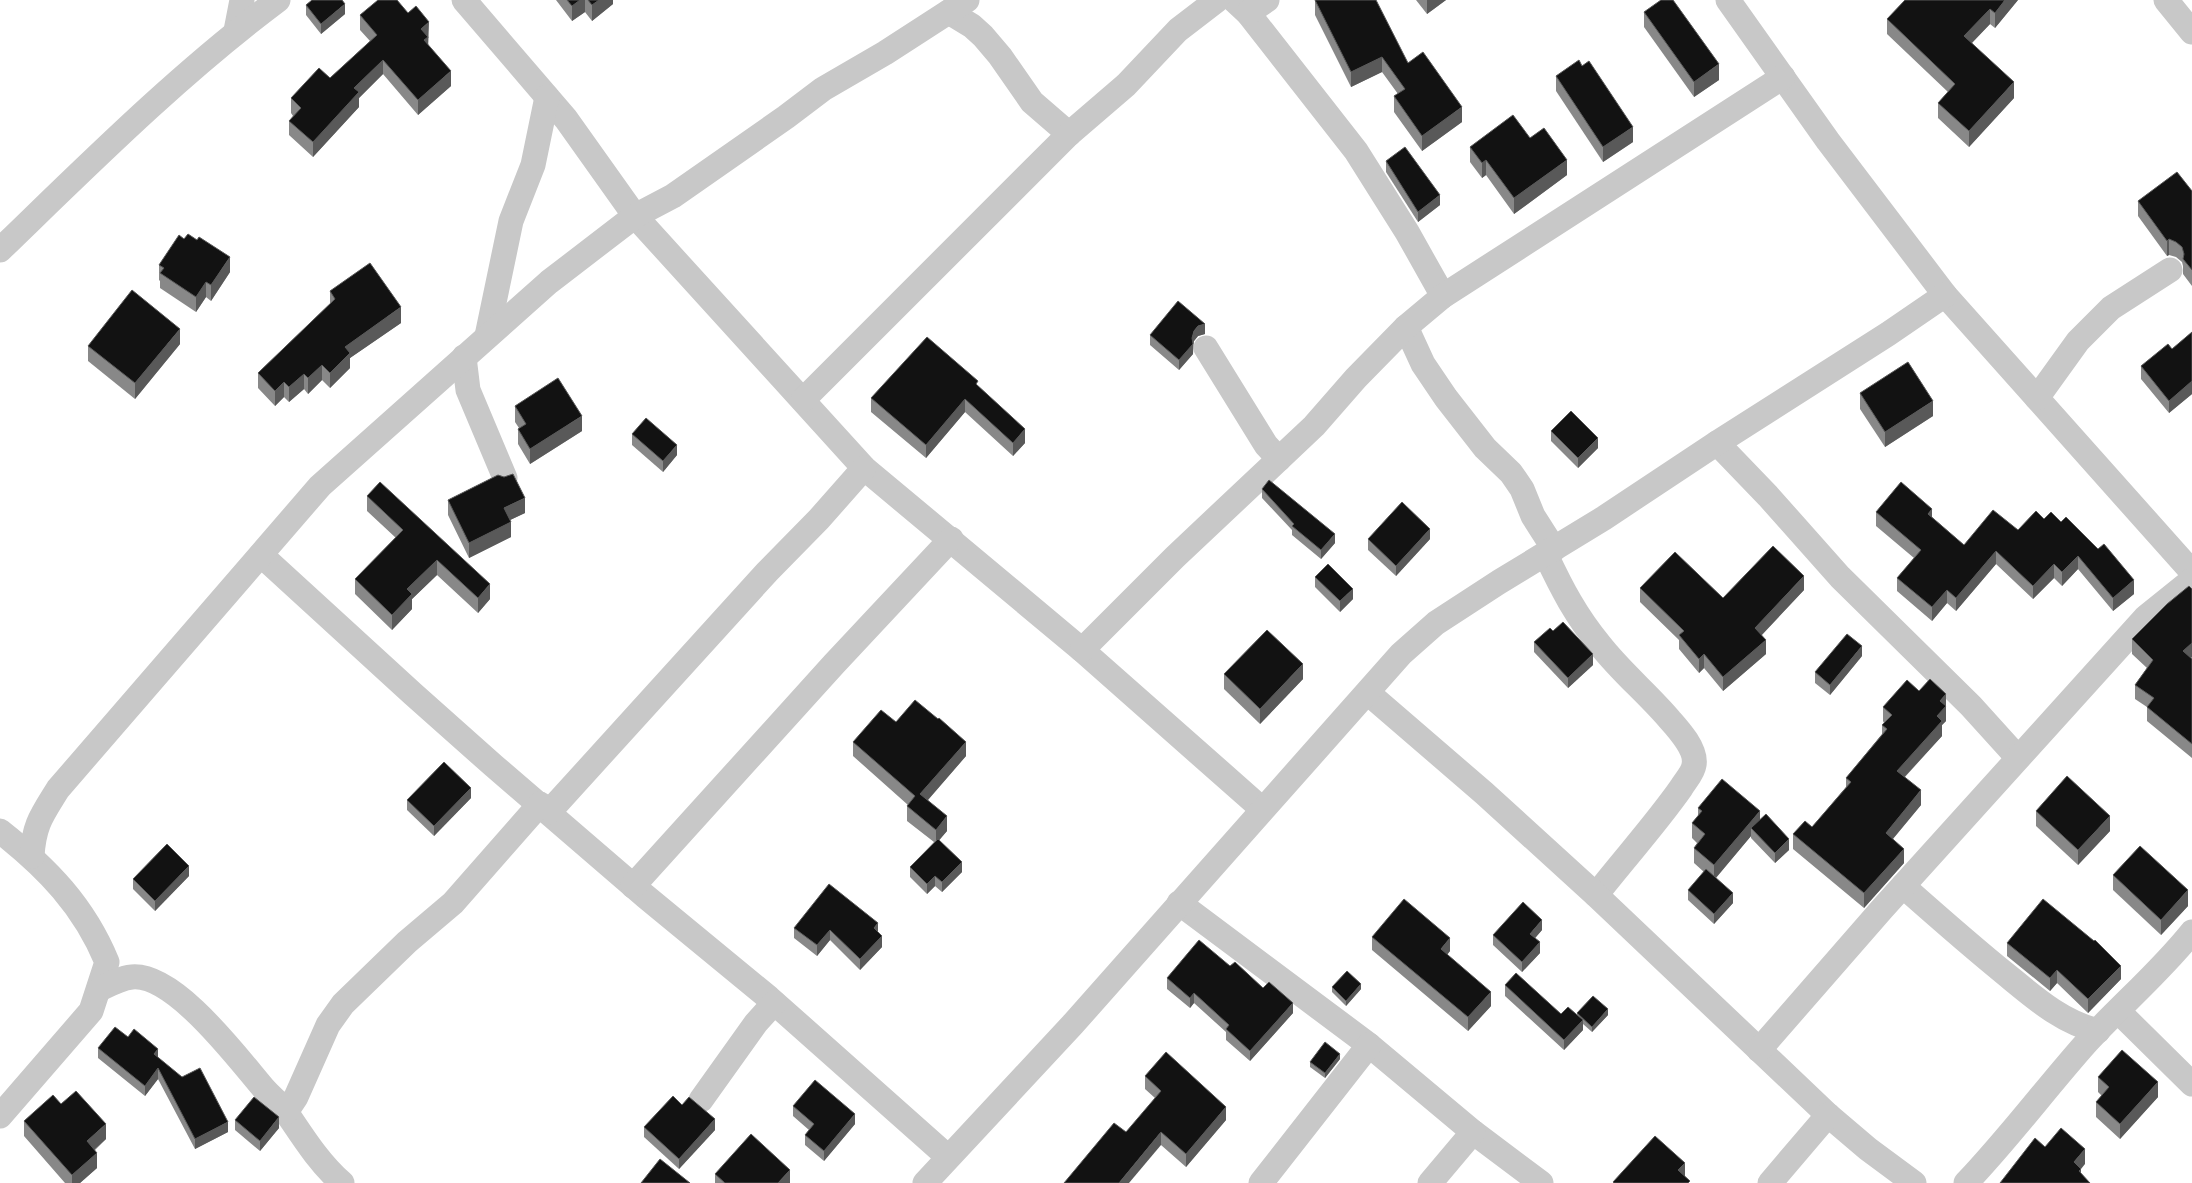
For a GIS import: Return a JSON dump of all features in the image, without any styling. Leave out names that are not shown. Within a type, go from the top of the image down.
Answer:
[{"type":"street","points":[[236,31],[242,0]]},
{"type":"street","points":[[0,250],[146,109],[236,31],[278,0]]},
{"type":"street","points":[[464,0],[566,119],[634,216],[864,468],[1082,650],[1262,810]]},
{"type":"street","points":[[803,400],[1069,134],[1126,84],[1178,30],[1217,0]]},
{"type":"street","points":[[1728,0],[1834,148],[1945,295],[2192,572]]},
{"type":"street","points":[[2166,0],[2192,32]]},
{"type":"street","points":[[1250,4],[1356,151],[1407,232],[1443,296]]},
{"type":"street","points":[[32,856],[33,834],[58,789],[320,486],[549,282],[634,216],[673,196],[823,89],[885,53],[958,6],[972,26],[1000,56],[1032,102],[1069,134]]},
{"type":"street","points":[[1082,650],[1175,557],[1314,426],[1356,378],[1406,327],[1443,296],[1783,77]]},
{"type":"street","points":[[487,336],[511,221],[534,164],[547,98]]},
{"type":"street","points":[[2037,398],[2078,341],[2111,308],[2170,270]]},
{"type":"street","points":[[925,1183],[1073,1024],[1401,654],[1436,623],[1550,552],[1888,334],[1945,295]]},
{"type":"street","points":[[1406,327],[1424,364],[1446,398],[1474,435],[1510,473],[1522,489],[1550,552],[1566,598],[1580,620],[1601,647],[1655,702],[1681,732],[1692,753],[1693,770],[1672,800],[1596,895]]},
{"type":"street","points":[[1206,348],[1266,445],[1279,459]]},
{"type":"street","points":[[464,357],[468,390],[504,478]]},
{"type":"street","points":[[1717,443],[1768,496],[1840,578],[1971,706],[2018,758]]},
{"type":"street","points":[[286,1112],[296,1097],[328,1025],[343,1004],[407,942],[453,903],[819,519],[864,468]]},
{"type":"street","points":[[633,886],[834,664],[951,539]]},
{"type":"street","points":[[261,554],[413,694],[633,886],[774,1003],[948,1157]]},
{"type":"street","points":[[1759,1050],[2146,617],[2192,580]]},
{"type":"street","points":[[1368,693],[1484,792],[1596,895],[1828,1115],[1868,1149],[1914,1183]]},
{"type":"street","points":[[0,823],[14,824],[42,815]]},
{"type":"street","points":[[0,831],[32,856],[78,907],[97,938],[107,962],[100,989],[91,1011],[0,1116]]},
{"type":"street","points":[[1904,886],[1965,942],[2043,1005],[2070,1022],[2098,1031]]},
{"type":"street","points":[[1179,903],[1369,1045],[1473,1132],[1540,1183]]},
{"type":"street","points":[[1966,1183],[1996,1152],[2098,1031],[2119,1012],[2192,932]]},
{"type":"street","points":[[100,989],[133,977],[150,980],[171,991],[227,1044],[286,1112],[322,1164],[342,1183]]},
{"type":"street","points":[[701,1100],[756,1023],[774,1003]]},
{"type":"street","points":[[2119,1012],[2192,1084]]},
{"type":"street","points":[[1261,1183],[1369,1045]]},
{"type":"street","points":[[1770,1183],[1828,1115]]},
{"type":"street","points":[[1430,1183],[1473,1132]]},
{"type":"building","points":[[312,0],[342,0],[345,4],[321,24],[306,5]]},
{"type":"building","points":[[378,0],[397,0],[408,13],[416,6],[429,22],[421,29],[428,37],[424,40],[451,71],[418,100],[383,60],[354,88],[359,92],[313,142],[289,121],[301,108],[291,98],[319,68],[330,78],[377,35],[360,15]]},
{"type":"building","points":[[567,0],[580,0],[572,6]]},
{"type":"building","points":[[588,0],[599,0],[592,5]]},
{"type":"building","points":[[1315,0],[1376,0],[1408,63],[1423,52],[1462,107],[1422,136],[1394,96],[1405,89],[1382,57],[1351,72]]},
{"type":"building","points":[[1661,0],[1673,0],[1719,64],[1694,82],[1644,12]]},
{"type":"building","points":[[1905,0],[2005,0],[1995,13],[1990,9],[1964,36],[2014,82],[1969,131],[1938,103],[1955,84],[1887,19]]},
{"type":"building","points":[[1579,60],[1582,66],[1589,61],[1633,127],[1603,147],[1556,76]]},
{"type":"building","points":[[1513,115],[1530,138],[1544,128],[1567,160],[1514,198],[1486,160],[1482,163],[1470,147]]},
{"type":"building","points":[[1405,147],[1440,195],[1418,212],[1386,161]]},
{"type":"building","points":[[2177,172],[2192,191],[2192,270],[2183,259],[2182,247],[2169,239],[2167,241],[2138,201]]},
{"type":"building","points":[[188,234],[197,240],[199,237],[230,257],[211,285],[206,282],[196,297],[160,273],[164,268],[159,265],[179,235],[184,239]]},
{"type":"building","points":[[370,263],[401,307],[345,347],[350,353],[330,373],[322,365],[308,378],[304,374],[289,387],[284,382],[275,391],[258,373],[335,299],[330,291]]},
{"type":"building","points":[[132,290],[180,329],[135,383],[88,346]]},
{"type":"building","points":[[1178,301],[1205,324],[1198,326],[1194,331],[1193,344],[1179,360],[1150,335]]},
{"type":"building","points":[[2192,332],[2192,381],[2169,401],[2141,366],[2168,344],[2172,349]]},
{"type":"building","points":[[927,337],[978,381],[976,384],[1025,429],[1013,443],[965,399],[926,445],[871,398]]},
{"type":"building","points":[[1908,362],[1933,401],[1885,432],[1860,393]]},
{"type":"building","points":[[558,378],[582,416],[530,449],[518,429],[526,424],[515,406]]},
{"type":"building","points":[[1571,411],[1598,438],[1578,458],[1551,431]]},
{"type":"building","points":[[646,418],[677,445],[663,461],[632,434]]},
{"type":"building","points":[[513,474],[525,498],[504,508],[511,522],[469,543],[448,500],[498,475],[504,477]]},
{"type":"building","points":[[1269,480],[1335,534],[1321,550],[1292,526],[1294,524],[1262,489]]},
{"type":"building","points":[[380,482],[490,584],[478,598],[437,560],[407,589],[412,594],[392,615],[355,579],[403,530],[367,496]]},
{"type":"building","points":[[1901,482],[1932,509],[1928,514],[1964,545],[1993,510],[2018,530],[2036,511],[2044,519],[2051,512],[2061,522],[2066,517],[2098,549],[2104,544],[2134,580],[2113,598],[2078,556],[2062,572],[2054,564],[2033,586],[1996,551],[1956,598],[1947,590],[1932,607],[1897,578],[1921,550],[1876,512]]},
{"type":"building","points":[[1402,502],[1430,529],[1396,566],[1368,539]]},
{"type":"building","points":[[1773,546],[1804,576],[1755,628],[1766,640],[1723,677],[1704,654],[1699,659],[1679,635],[1684,631],[1640,588],[1675,552],[1723,598]]},
{"type":"building","points":[[1328,564],[1353,589],[1340,601],[1315,577]]},
{"type":"building","points":[[2189,586],[2192,589],[2192,643],[2183,651],[2192,659],[2192,744],[2147,707],[2154,698],[2135,685],[2153,660],[2132,639],[2167,604]]},
{"type":"building","points":[[1563,622],[1593,654],[1568,678],[1534,642],[1550,628],[1553,631]]},
{"type":"building","points":[[1267,630],[1303,664],[1260,709],[1224,674]]},
{"type":"building","points":[[1847,634],[1862,646],[1830,685],[1815,672]]},
{"type":"building","points":[[1930,679],[1946,694],[1940,701],[1946,706],[1937,716],[1942,721],[1897,771],[1921,790],[1886,833],[1904,849],[1864,893],[1793,834],[1805,821],[1812,827],[1851,782],[1846,778],[1887,729],[1882,725],[1892,715],[1883,707],[1907,680],[1919,691]]},
{"type":"building","points":[[915,700],[966,742],[920,794],[947,816],[936,830],[907,806],[915,796],[853,742],[881,710],[896,722]]},
{"type":"building","points":[[444,762],[471,788],[434,826],[407,800]]},
{"type":"building","points":[[2067,776],[2110,816],[2078,850],[2036,811]]},
{"type":"building","points":[[1722,779],[1760,811],[1714,865],[1694,848],[1705,834],[1692,823],[1702,811],[1698,808]]},
{"type":"building","points":[[1766,814],[1789,839],[1775,853],[1751,828]]},
{"type":"building","points":[[938,839],[962,862],[942,882],[935,876],[927,884],[910,867]]},
{"type":"building","points":[[167,844],[189,866],[155,901],[133,879]]},
{"type":"building","points":[[2140,846],[2188,890],[2161,920],[2113,875]]},
{"type":"building","points":[[1706,869],[1733,893],[1714,914],[1688,890]]},
{"type":"building","points":[[829,884],[878,923],[874,928],[882,936],[860,959],[830,930],[817,945],[794,928]]},
{"type":"building","points":[[1404,899],[1450,938],[1441,949],[1491,992],[1468,1017],[1372,937]]},
{"type":"building","points":[[2043,899],[2095,940],[2121,966],[2088,999],[2057,970],[2050,978],[2007,943]]},
{"type":"building","points":[[1523,902],[1542,920],[1530,934],[1540,942],[1522,962],[1493,935]]},
{"type":"building","points":[[1199,940],[1230,966],[1235,962],[1263,988],[1269,982],[1293,1003],[1250,1051],[1226,1029],[1229,1025],[1194,993],[1190,998],[1167,978]]},
{"type":"building","points":[[1347,971],[1361,984],[1346,1001],[1332,987]]},
{"type":"building","points":[[1516,973],[1561,1014],[1568,1007],[1583,1020],[1564,1040],[1505,985]]},
{"type":"building","points":[[1593,996],[1608,1009],[1592,1027],[1577,1013]]},
{"type":"building","points":[[115,1027],[128,1037],[134,1029],[158,1049],[154,1054],[182,1077],[200,1068],[228,1122],[195,1139],[158,1068],[145,1086],[98,1048]]},
{"type":"building","points":[[1325,1042],[1340,1054],[1325,1073],[1310,1062]]},
{"type":"building","points":[[2122,1050],[2158,1082],[2120,1124],[2096,1102],[2109,1087],[2098,1077]]},
{"type":"building","points":[[1166,1052],[1226,1107],[1186,1154],[1161,1132],[1119,1183],[1064,1183],[1114,1123],[1126,1132],[1161,1091],[1145,1076]]},
{"type":"building","points":[[815,1080],[855,1114],[824,1151],[805,1135],[814,1124],[793,1106]]},
{"type":"building","points":[[76,1091],[106,1124],[87,1141],[97,1153],[72,1175],[24,1121],[53,1095],[61,1104]]},
{"type":"building","points":[[673,1096],[682,1105],[689,1097],[715,1119],[679,1159],[644,1127]]},
{"type":"building","points":[[254,1097],[279,1117],[260,1141],[235,1120]]},
{"type":"building","points":[[2061,1128],[2085,1149],[2074,1162],[2090,1183],[2000,1183],[2035,1138],[2045,1147]]},
{"type":"building","points":[[751,1134],[790,1170],[778,1183],[725,1183],[715,1174]]},
{"type":"building","points":[[1655,1136],[1685,1163],[1678,1170],[1690,1181],[1688,1183],[1614,1183],[1613,1182]]},
{"type":"building","points":[[660,1159],[690,1183],[641,1183]]}]
